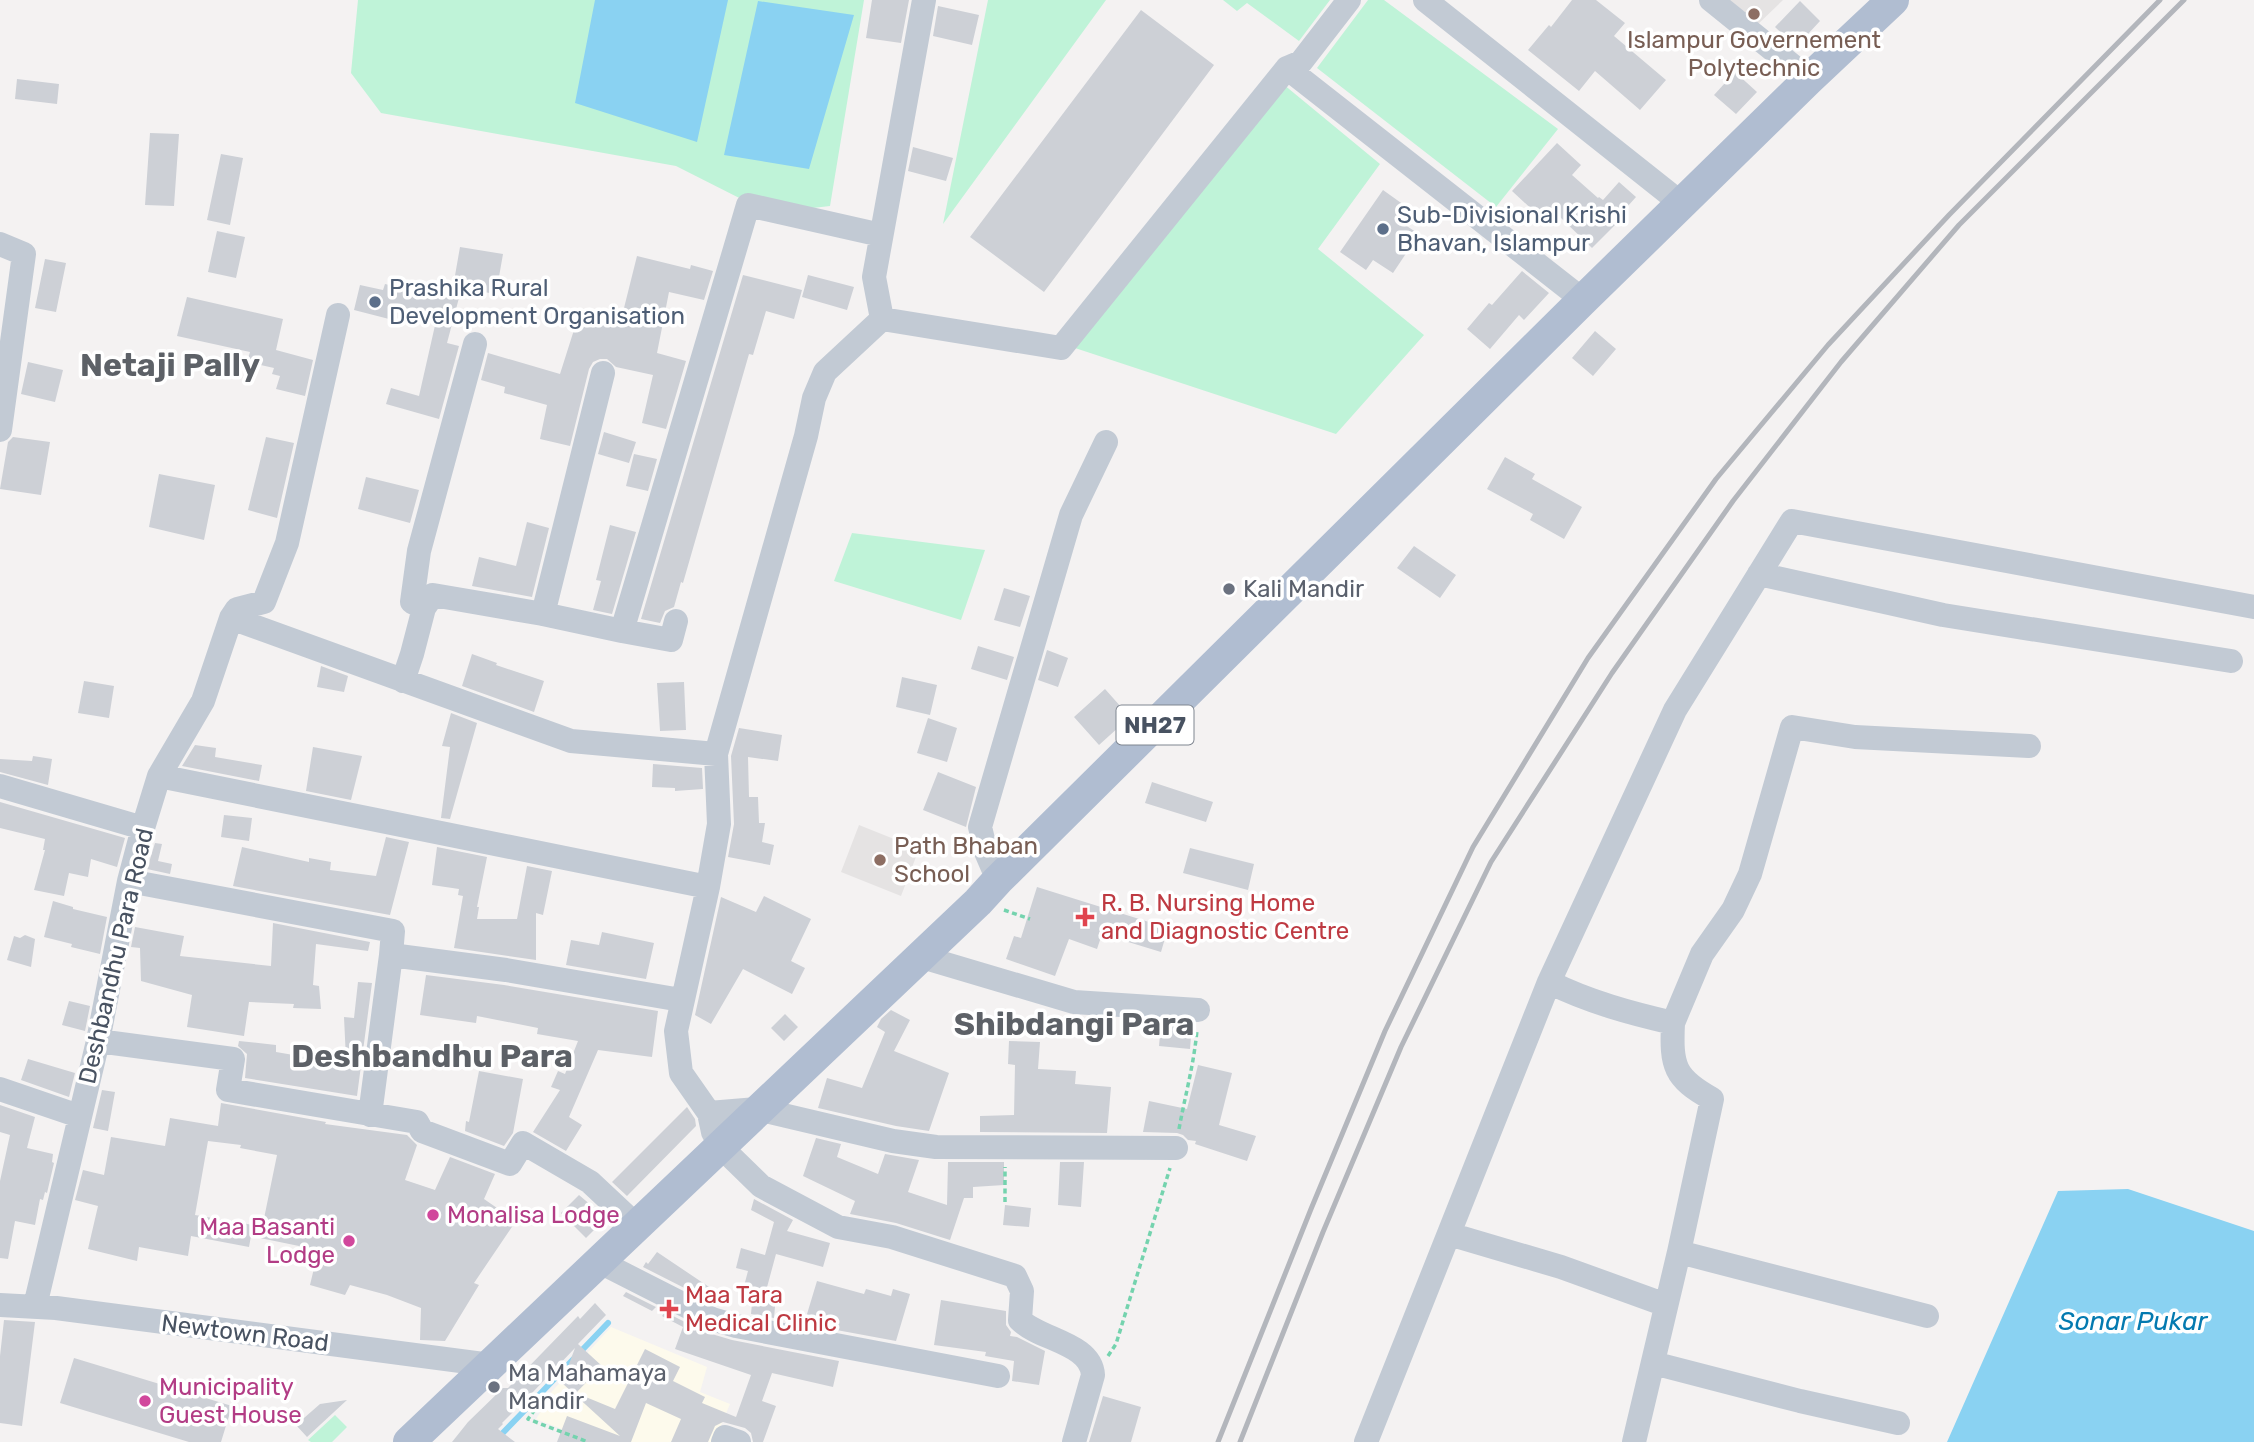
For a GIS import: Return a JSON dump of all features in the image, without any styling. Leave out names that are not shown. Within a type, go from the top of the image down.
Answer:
[{"type":"main road","name":"NH27","points":[[409,1442],[722,1147],[757,1109],[922,957],[1583,300],[1893,0]]},
{"type":"street","points":[[882,319],[874,277],[924,0]]},
{"type":"street","points":[[882,319],[1061,348],[1287,68],[1301,62],[1349,0]]},
{"type":"street","points":[[1425,0],[1682,204]]},
{"type":"street","points":[[1711,0],[1809,79]]},
{"type":"street","points":[[1287,68],[1583,300]]},
{"type":"street","points":[[622,631],[748,205],[881,235]]},
{"type":"street","points":[[0,244],[24,254],[0,430]]},
{"type":"street","points":[[338,315],[287,544],[264,602],[237,608],[231,618],[571,741],[716,754]]},
{"type":"street","points":[[882,319],[825,372],[814,398],[806,436],[716,754],[719,824],[676,1031],[681,1073],[709,1113],[713,1132],[722,1147],[761,1186],[838,1227],[892,1237],[1015,1276],[1022,1290],[1020,1320],[1028,1327],[1073,1348],[1093,1365],[1093,1375],[1074,1442]]},
{"type":"street","points":[[424,608],[412,602],[419,551],[475,344]]},
{"type":"street","points":[[543,614],[603,373]]},
{"type":"street","points":[[998,880],[986,852],[980,827],[1071,515],[1106,442]]},
{"type":"street","points":[[1366,1442],[1549,982],[1675,710],[1791,521],[2254,607]]},
{"type":"street","points":[[1759,574],[1942,615],[2231,661]]},
{"type":"street","points":[[402,681],[424,608],[433,595],[671,640],[676,621]]},
{"type":"street","name":"Deshbandhu Para Road","points":[[35,1306],[98,1041],[129,881],[143,828],[159,776],[203,701],[231,618]]},
{"type":"street","points":[[1634,1442],[1713,1099],[1690,1086],[1677,1070],[1672,1048],[1674,1023],[1702,954],[1732,909],[1750,874],[1792,727],[1855,737],[2029,746]]},
{"type":"street","points":[[159,776],[708,887]]},
{"type":"street","points":[[0,786],[143,828]]},
{"type":"street","points":[[129,881],[393,931],[370,1115]]},
{"type":"street","points":[[391,955],[506,970],[681,1000]]},
{"type":"street","points":[[922,957],[1074,1002],[1198,1010]]},
{"type":"street","points":[[1549,982],[1575,995],[1633,1014],[1674,1023]]},
{"type":"street","points":[[98,1041],[233,1059],[228,1090],[417,1122],[422,1131],[510,1164],[523,1143],[590,1182],[637,1226]]},
{"type":"street","points":[[0,1089],[79,1116]]},
{"type":"street","points":[[709,1113],[757,1109],[893,1141],[936,1147],[1176,1148]]},
{"type":"street","points":[[1449,1234],[1561,1267],[1666,1305]]},
{"type":"street","points":[[1679,1252],[1927,1316]]},
{"type":"street","points":[[598,1261],[712,1319],[736,1326],[998,1376]]},
{"type":"street","name":"Newtown Road","points":[[0,1305],[35,1306],[491,1365]]},
{"type":"street","points":[[1653,1363],[1898,1423]]},
{"type":"street","points":[[723,1442],[725,1437],[739,1442]]},
{"type":"path","points":[[1093,1365],[1103,1363],[1116,1345],[1176,1148],[1195,1052],[1198,1010]]},
{"type":"path","points":[[1005,1202],[1006,1147]]},
{"type":"path","points":[[540,1403],[528,1419],[588,1442]]},
{"type":"shaded area","name":"Islampur Governement Polytechnic","points":[[1722,0],[1783,0],[1755,27]]},
{"type":"shaded area","name":"Path Bhaban School","points":[[859,825],[919,849],[901,896],[841,872]]},
{"type":"shaded area","points":[[611,1327],[707,1367],[700,1392],[730,1404],[714,1442],[596,1442],[536,1419],[545,1405],[544,1400]]},
{"type":"green space","points":[[358,0],[864,0],[830,206],[769,213],[676,166],[381,113],[351,73]]},
{"type":"green space","points":[[988,0],[1106,0],[943,224]]},
{"type":"green space","points":[[1223,0],[1330,0],[1299,41],[1247,3],[1237,11]]},
{"type":"green space","points":[[1368,0],[1384,0],[1558,129],[1496,207],[1317,68]]},
{"type":"green space","points":[[1283,84],[1380,164],[1318,249],[1424,335],[1336,434],[1075,348]]},
{"type":"green space","points":[[852,533],[985,550],[961,620],[834,581]]},
{"type":"green space","points":[[335,1415],[347,1427],[332,1442],[308,1440]]},
{"type":"water","points":[[595,0],[728,0],[697,142],[575,103]]},
{"type":"water","points":[[758,1],[854,15],[809,169],[724,155]]},
{"type":"water","name":"Sonar Pukar","points":[[2128,1189],[2254,1231],[2254,1442],[1947,1442],[2058,1191]]},
{"type":"building","points":[[872,0],[909,0],[901,43],[866,38]]},
{"type":"building","points":[[1572,0],[1596,0],[1625,23],[1614,36],[1666,80],[1640,110],[1595,71],[1579,91],[1528,50]]},
{"type":"building","points":[[1800,1],[1820,21],[1796,47],[1775,27]]},
{"type":"building","points":[[938,6],[979,15],[972,45],[933,36]]},
{"type":"building","points":[[1141,10],[1214,65],[1044,292],[970,237]]},
{"type":"building","points":[[1735,72],[1757,92],[1736,114],[1714,95]]},
{"type":"building","points":[[17,79],[59,84],[57,104],[15,99]]},
{"type":"building","points":[[150,133],[179,134],[174,206],[145,205]]},
{"type":"building","points":[[1557,143],[1581,165],[1572,175],[1598,198],[1603,200],[1619,182],[1636,197],[1619,216],[1622,218],[1592,248],[1559,216],[1550,226],[1512,191]]},
{"type":"building","points":[[913,147],[953,158],[946,181],[908,171]]},
{"type":"building","points":[[221,154],[243,158],[230,225],[207,220]]},
{"type":"building","name":"Sub-Divisional Krishi Bhavan, Islampur","points":[[1383,190],[1411,210],[1402,223],[1419,234],[1393,273],[1373,260],[1366,270],[1340,252]]},
{"type":"building","points":[[217,231],[245,237],[236,278],[208,272]]},
{"type":"building","points":[[460,247],[503,254],[496,294],[453,287]]},
{"type":"building","points":[[637,256],[690,269],[691,265],[713,271],[704,300],[669,292],[657,353],[686,361],[666,429],[642,423],[653,375],[616,367],[607,359],[600,359],[593,362],[589,369],[570,446],[540,439],[547,405],[504,393],[505,387],[481,380],[488,353],[560,374],[580,311],[620,324]]},
{"type":"building","points":[[45,259],[66,263],[56,312],[35,308]]},
{"type":"building","points":[[1522,271],[1549,293],[1524,320],[1519,315],[1490,349],[1467,329]]},
{"type":"building","points":[[743,275],[802,290],[794,319],[766,311],[753,355],[749,354],[674,607],[665,611],[660,623],[641,619]]},
{"type":"building","points":[[808,275],[854,287],[847,310],[802,297]]},
{"type":"building","points":[[385,284],[434,295],[436,288],[460,294],[447,343],[459,346],[439,419],[386,404],[391,388],[419,396],[436,321],[428,319],[429,314],[392,305],[389,319],[354,310],[360,285],[383,290]]},
{"type":"building","points":[[187,297],[283,319],[276,350],[313,360],[305,396],[276,389],[280,376],[272,374],[274,368],[247,362],[250,352],[177,336]]},
{"type":"building","points":[[1595,331],[1616,349],[1593,376],[1572,358]]},
{"type":"building","points":[[28,362],[63,370],[55,402],[21,394]]},
{"type":"building","points":[[604,432],[636,442],[629,463],[598,454]]},
{"type":"building","points":[[13,437],[50,442],[41,495],[0,489],[8,442]]},
{"type":"building","points":[[266,437],[294,443],[277,518],[248,510]]},
{"type":"building","points":[[634,454],[657,459],[648,491],[626,486]]},
{"type":"building","points":[[1505,457],[1535,474],[1532,479],[1582,507],[1564,539],[1530,520],[1533,514],[1487,489]]},
{"type":"building","points":[[159,474],[215,485],[204,540],[149,527]]},
{"type":"building","points":[[366,477],[419,490],[410,523],[358,509]]},
{"type":"building","points":[[527,522],[549,528],[532,597],[472,586],[479,557],[516,566]]},
{"type":"building","points":[[610,525],[636,532],[612,614],[593,610],[601,581],[596,580]]},
{"type":"building","points":[[1414,546],[1456,575],[1440,598],[1397,568]]},
{"type":"building","points":[[1004,588],[1030,596],[1020,627],[994,620]]},
{"type":"building","points":[[978,646],[1014,657],[1007,680],[971,669]]},
{"type":"building","points":[[1047,650],[1068,658],[1058,687],[1038,680]]},
{"type":"building","points":[[472,654],[544,681],[534,712],[462,686]]},
{"type":"building","points":[[321,666],[348,676],[344,692],[317,687]]},
{"type":"building","points":[[902,677],[937,685],[930,715],[896,707]]},
{"type":"building","points":[[84,681],[114,686],[109,718],[78,713]]},
{"type":"building","points":[[684,682],[686,730],[660,731],[657,683]]},
{"type":"building","points":[[1105,689],[1130,717],[1099,745],[1074,717]]},
{"type":"building","points":[[451,713],[477,723],[450,819],[441,818],[450,747],[442,746]]},
{"type":"building","points":[[928,718],[957,728],[947,762],[917,753]]},
{"type":"building","points":[[739,728],[782,735],[778,761],[748,757],[749,797],[758,797],[759,823],[765,823],[762,842],[774,845],[770,865],[728,857],[734,824],[731,756]]},
{"type":"building","points":[[195,745],[216,748],[215,757],[262,765],[259,781],[182,766]]},
{"type":"building","points":[[313,747],[362,756],[351,800],[306,791]]},
{"type":"building","points":[[33,756],[52,759],[48,785],[0,772],[0,759],[32,761]]},
{"type":"building","points":[[653,764],[702,768],[703,789],[675,791],[675,788],[652,787]]},
{"type":"building","points":[[938,772],[976,787],[966,827],[923,810]]},
{"type":"building","points":[[1152,782],[1213,802],[1206,822],[1145,803]]},
{"type":"building","points":[[0,802],[125,838],[117,867],[91,859],[88,877],[69,873],[64,896],[34,890],[45,850],[45,839],[0,828]]},
{"type":"building","points":[[224,815],[252,818],[249,841],[221,837]]},
{"type":"building","points":[[386,837],[409,842],[390,915],[233,886],[242,847],[309,862],[309,858],[331,862],[330,870],[376,876]]},
{"type":"building","points":[[155,843],[162,844],[158,861],[172,864],[170,874],[147,869]]},
{"type":"building","points":[[437,847],[487,857],[477,919],[517,919],[527,866],[552,871],[543,915],[536,913],[536,960],[454,948],[463,896],[458,895],[459,889],[432,885]]},
{"type":"building","points":[[1190,848],[1254,864],[1248,890],[1183,873]]},
{"type":"building","points":[[1037,887],[1168,928],[1161,952],[1102,934],[1097,949],[1069,939],[1055,976],[1006,959],[1014,936],[1021,938]]},
{"type":"building","points":[[764,896],[811,919],[791,961],[805,968],[792,994],[743,969],[711,1024],[695,1015],[721,897],[756,912]]},
{"type":"building","points":[[53,901],[107,917],[100,954],[44,937]]},
{"type":"building","points":[[273,923],[370,942],[368,951],[316,944],[313,985],[319,986],[321,1009],[293,1008],[294,1004],[249,1002],[244,1036],[187,1027],[192,995],[141,981],[140,948],[131,947],[135,927],[184,936],[180,956],[271,966]]},
{"type":"building","points":[[602,932],[654,943],[646,979],[566,965],[571,940],[599,945]]},
{"type":"building","points":[[25,935],[35,939],[31,967],[7,960],[14,936],[20,938]]},
{"type":"building","points":[[426,975],[658,1011],[652,1057],[598,1050],[569,1117],[582,1125],[566,1151],[533,1132],[560,1090],[551,1087],[558,1071],[565,1074],[578,1041],[537,1034],[538,1028],[477,1016],[476,1023],[420,1015]]},
{"type":"building","points":[[358,982],[372,983],[357,1096],[245,1078],[247,1054],[238,1046],[239,1041],[276,1045],[276,1052],[311,1058],[313,1052],[346,1059],[344,1017],[354,1018]]},
{"type":"building","points":[[69,1001],[90,1006],[85,1031],[62,1025]]},
{"type":"building","points":[[891,1010],[910,1020],[894,1051],[949,1073],[929,1131],[818,1108],[827,1078],[862,1088],[885,1032],[877,1027]]},
{"type":"building","points":[[785,1014],[798,1027],[784,1041],[771,1028]]},
{"type":"building","points":[[1161,1023],[1192,1025],[1190,1049],[1159,1046]]},
{"type":"building","points":[[1009,1041],[1040,1042],[1038,1069],[1076,1071],[1075,1084],[1111,1087],[1107,1133],[980,1132],[980,1116],[1014,1115],[1015,1065],[1008,1064]]},
{"type":"building","points":[[28,1059],[75,1073],[69,1097],[21,1080]]},
{"type":"building","points":[[1198,1065],[1232,1073],[1219,1125],[1256,1136],[1247,1161],[1195,1144],[1196,1141],[1188,1140],[1177,1133],[1143,1132],[1149,1101],[1187,1109]]},
{"type":"building","points":[[479,1071],[523,1079],[513,1133],[504,1146],[465,1131]]},
{"type":"building","points":[[102,1090],[115,1092],[108,1131],[93,1128]]},
{"type":"building","points":[[221,1103],[326,1122],[325,1124],[407,1135],[417,1145],[405,1180],[435,1190],[450,1157],[495,1174],[484,1199],[516,1221],[474,1283],[479,1285],[445,1341],[420,1340],[421,1308],[350,1285],[345,1295],[310,1285],[315,1264],[295,1258],[299,1246],[260,1238],[277,1155],[240,1148],[241,1145],[208,1141],[195,1215],[253,1225],[249,1247],[191,1236],[188,1256],[139,1247],[137,1261],[88,1249],[98,1206],[75,1200],[83,1170],[104,1175],[111,1137],[165,1146],[170,1118],[218,1126]]},
{"type":"building","points":[[0,1105],[35,1117],[27,1148],[53,1154],[54,1163],[47,1193],[45,1192],[43,1200],[40,1199],[35,1225],[15,1221],[8,1259],[0,1258],[0,1181],[10,1135],[0,1132]]},
{"type":"building","points":[[687,1107],[696,1126],[627,1196],[612,1182]]},
{"type":"building","points":[[816,1138],[841,1144],[837,1157],[878,1174],[885,1154],[919,1160],[908,1192],[947,1205],[948,1162],[1004,1162],[1004,1185],[973,1187],[973,1198],[964,1198],[950,1240],[896,1223],[850,1214],[855,1201],[803,1176]]},
{"type":"building","points":[[1060,1162],[1084,1162],[1081,1207],[1058,1205]]},
{"type":"building","points":[[579,1195],[606,1218],[586,1238],[561,1213]]},
{"type":"building","points":[[754,1199],[793,1220],[787,1231],[830,1243],[823,1267],[776,1254],[766,1291],[744,1286],[748,1271],[736,1268],[741,1248],[765,1255],[774,1222],[751,1210]]},
{"type":"building","points":[[1005,1205],[1031,1208],[1029,1227],[1003,1225]]},
{"type":"building","points":[[657,1252],[718,1293],[712,1302],[643,1267]]},
{"type":"building","points":[[817,1281],[864,1294],[866,1289],[891,1296],[893,1289],[910,1294],[896,1341],[804,1324]]},
{"type":"building","points":[[626,1292],[656,1307],[652,1311],[623,1296]]},
{"type":"building","points":[[753,1293],[776,1295],[774,1318],[751,1314]]},
{"type":"building","points":[[941,1300],[1006,1311],[1006,1325],[1011,1332],[1010,1336],[1045,1351],[1039,1385],[1012,1381],[1014,1361],[985,1356],[986,1352],[934,1345]]},
{"type":"building","points":[[595,1303],[606,1315],[578,1344],[602,1366],[576,1393],[615,1409],[645,1349],[680,1367],[673,1381],[705,1397],[702,1403],[736,1417],[751,1375],[675,1349],[683,1327],[662,1316],[665,1312],[705,1332],[732,1340],[839,1361],[833,1387],[772,1373],[762,1401],[776,1406],[763,1442],[753,1442],[751,1433],[745,1428],[723,1422],[715,1426],[708,1442],[671,1442],[681,1419],[646,1403],[631,1442],[557,1442],[567,1416],[620,1436],[562,1383],[575,1348],[498,1429],[515,1442],[452,1442],[468,1422],[503,1388],[508,1388],[578,1316],[580,1319]]},
{"type":"building","points":[[4,1320],[35,1322],[22,1426],[0,1423],[0,1356]]},
{"type":"building","points":[[74,1358],[232,1406],[221,1442],[189,1442],[60,1403]]},
{"type":"building","points":[[1103,1396],[1141,1407],[1131,1442],[1089,1442]]},
{"type":"building","points":[[347,1400],[307,1437],[296,1425],[320,1404]]},
{"type":"waterway","points":[[539,1395],[608,1323]]},
{"type":"waterway","points":[[494,1442],[526,1409]]},
{"type":"railway","points":[[1218,1442],[1385,1031],[1473,847],[1588,658],[1716,479],[1828,345],[1949,215],[2160,0]]},
{"type":"railway","points":[[1240,1442],[1323,1232],[1401,1047],[1491,862],[1612,673],[1733,501],[1841,362],[1959,225],[2184,0]]},
{"type":"place","name":"Islampur Governement Polytechnic","points":[[1754,14]]},
{"type":"place","name":"Sub-Divisional Krishi Bhavan, Islampur","points":[[1383,229]]},
{"type":"place","name":"Prashika Rural Development Organisation","points":[[375,302]]},
{"type":"place","name":"Kali Mandir","points":[[1229,589]]},
{"type":"place","name":"Path Bhaban School","points":[[880,860]]},
{"type":"place","name":"R. B. Nursing Home and Diagnostic Centre","points":[[1085,917]]},
{"type":"place","name":"Monalisa Lodge","points":[[433,1215]]},
{"type":"place","name":"Maa Basanti Lodge","points":[[349,1241]]},
{"type":"place","name":"Maa Tara Medical Clinic","points":[[669,1309]]},
{"type":"place","name":"Ma Mahamaya Mandir","points":[[494,1387]]},
{"type":"place","name":"Municipality Guest House","points":[[145,1401]]},
{"type":"district","name":"Netaji Pally","points":[[170,365]]},
{"type":"district","name":"Shibdangi Para","points":[[1074,1024]]},
{"type":"district","name":"Deshbandhu Para","points":[[432,1056]]}]
